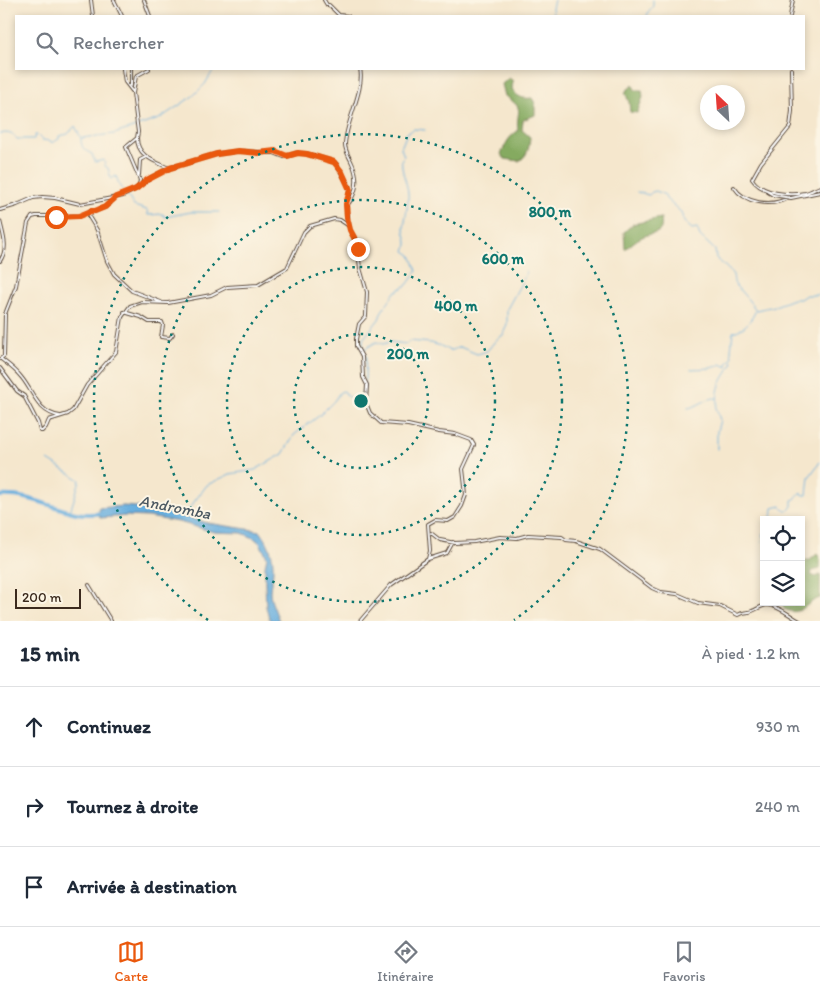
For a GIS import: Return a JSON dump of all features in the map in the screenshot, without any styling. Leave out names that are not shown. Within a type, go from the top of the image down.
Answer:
[{"type":"street","points":[[91,0],[93,15]]},
{"type":"street","points":[[114,0],[122,15]]},
{"type":"street","points":[[144,0],[150,15]]},
{"type":"street","points":[[324,0],[339,15]]},
{"type":"street","points":[[790,15],[793,0]]},
{"type":"street","points":[[123,70],[125,82],[131,88]]},
{"type":"street","points":[[131,70],[131,88],[138,132],[138,149],[148,158],[170,168]]},
{"type":"street","points":[[133,94],[136,76],[146,70]]},
{"type":"street","points":[[347,206],[352,198],[357,182],[345,144],[349,118],[360,83],[360,70]]},
{"type":"street","points":[[791,70],[792,111],[790,127],[761,162],[752,178],[756,185],[773,195],[798,197],[820,192]]},
{"type":"street","points":[[137,138],[126,147],[139,178]]},
{"type":"street","points":[[0,210],[10,208],[33,198],[49,197],[80,204],[116,197],[136,189],[152,177],[170,168],[217,154],[238,151],[278,153],[284,157],[307,154],[334,162],[349,186],[347,206],[350,226],[357,243],[359,262],[367,292],[366,316],[359,324],[356,346],[362,356],[362,377],[367,384],[366,403],[368,408],[381,423],[408,425],[455,434],[468,438],[474,443],[470,456],[463,468],[466,494],[462,506],[455,517],[448,521],[438,520],[428,524],[430,551],[428,559]]},
{"type":"street","points":[[140,186],[140,160],[144,157],[148,158]]},
{"type":"street","points":[[734,187],[749,200],[767,203],[778,202],[789,197]]},
{"type":"street","points":[[768,192],[786,194],[805,193],[820,187]]},
{"type":"street","points":[[61,416],[46,412],[38,404],[22,378],[11,366],[1,359],[5,351],[5,314],[16,286],[28,223],[32,217],[79,216],[105,207],[116,197]]},
{"type":"street","points":[[95,211],[91,213],[90,220],[97,230],[107,261],[114,274],[132,291],[162,303]]},
{"type":"street","points":[[0,368],[17,391],[24,396],[40,431],[44,430],[49,420],[68,414],[73,410],[87,385],[116,352],[120,322],[124,312],[134,303],[162,303],[212,295],[227,288],[258,284],[287,268],[304,232],[310,226],[340,220],[350,226]]},
{"type":"street","points":[[0,221],[6,248],[0,262]]},
{"type":"street","points":[[124,312],[141,317],[149,322],[162,322],[161,336],[170,338],[173,334]]},
{"type":"street","points":[[429,533],[440,540],[453,542],[474,542],[500,537],[517,538],[528,535],[562,537],[566,540],[576,541],[600,549],[652,588],[661,592],[677,594],[698,603],[720,606],[738,615],[741,612],[751,612],[768,605],[784,611],[800,621]]},
{"type":"street","points":[[360,621],[391,585],[428,559],[447,553],[453,542]]},
{"type":"street","points":[[89,585],[111,621]]},
{"type":"green space","points":[[509,78],[513,81],[512,90],[514,93],[521,97],[532,98],[535,103],[535,115],[523,120],[522,130],[530,137],[526,154],[519,161],[505,159],[501,154],[510,138],[518,131],[518,108],[516,104],[505,96],[502,84]]},
{"type":"green space","points":[[633,85],[635,90],[642,90],[643,97],[637,113],[630,112],[625,92]]},
{"type":"green space","points":[[661,218],[662,224],[659,231],[640,238],[625,249],[624,232],[633,224]]},
{"type":"green space","points":[[817,554],[820,559],[820,569],[812,571],[811,575],[816,577],[820,575],[820,598],[799,610],[790,611],[784,609],[783,606],[805,606],[805,561]]},
{"type":"water","points":[[124,506],[159,509],[207,523],[260,531],[272,554],[273,571],[270,595],[279,621],[270,621],[266,607],[265,566],[267,557],[260,543],[254,538],[242,533],[214,532],[179,522],[148,517],[100,518],[99,508]]},
{"type":"waterway","points":[[553,15],[554,0]]},
{"type":"waterway","points":[[647,15],[653,6],[653,0]]},
{"type":"waterway","points":[[138,126],[159,119],[193,96],[205,84],[213,70]]},
{"type":"waterway","points":[[0,134],[13,135],[17,139],[34,139],[35,135],[37,135],[42,140],[51,141],[52,143],[59,139],[59,136],[68,134],[75,126],[81,138],[114,134],[136,127]]},
{"type":"waterway","points":[[363,350],[363,339],[379,319],[382,311],[395,292],[407,285],[417,271],[411,255],[405,251],[407,243],[404,228],[408,197],[402,167],[402,158],[404,156],[401,148],[407,133],[414,129],[425,130]]},
{"type":"waterway","points":[[81,138],[84,148],[92,154],[95,162],[104,160],[111,179],[116,176],[120,187],[126,193]]},
{"type":"waterway","points":[[637,192],[649,195],[656,191],[665,195],[666,199],[681,212],[684,222],[692,229],[697,228],[700,236],[715,250],[716,258],[732,273],[734,283],[756,310]]},
{"type":"waterway","points":[[127,195],[134,206],[147,210],[148,215],[163,214],[165,217],[191,212],[219,212]]},
{"type":"waterway","points":[[365,380],[366,356],[363,350],[376,342],[383,344],[390,342],[407,344],[409,341],[431,343],[450,351],[460,347],[477,354],[487,351],[503,335],[507,324],[507,309],[526,271]]},
{"type":"waterway","points":[[691,369],[711,368],[721,364],[727,367],[732,358],[733,332],[747,324],[756,310],[775,306],[793,299],[800,299],[806,295],[817,295],[820,293]]},
{"type":"waterway","points":[[717,449],[717,431],[720,420],[716,408],[718,392],[732,361]]},
{"type":"waterway","points":[[184,515],[207,485],[230,474],[255,470],[283,454],[294,435],[320,415],[340,392],[344,391],[348,397],[358,399],[364,389],[364,382]]},
{"type":"waterway","points":[[688,408],[717,398]]},
{"type":"waterway","points":[[48,460],[80,480],[70,512]]},
{"type":"waterway","points":[[772,516],[773,508],[781,506],[785,510],[789,510],[792,506],[792,500],[800,493],[807,495],[809,477],[820,462]]},
{"type":"waterway","name":"Andromba","points":[[0,496],[29,499],[79,514],[104,513]]},
{"type":"route","points":[[56,217],[79,216],[95,211],[105,207],[116,197],[136,189],[147,180],[170,168],[182,166],[217,154],[238,151],[259,153],[275,151],[287,156],[298,153],[334,162],[342,172],[350,190],[346,204],[347,217],[358,249]]}]
